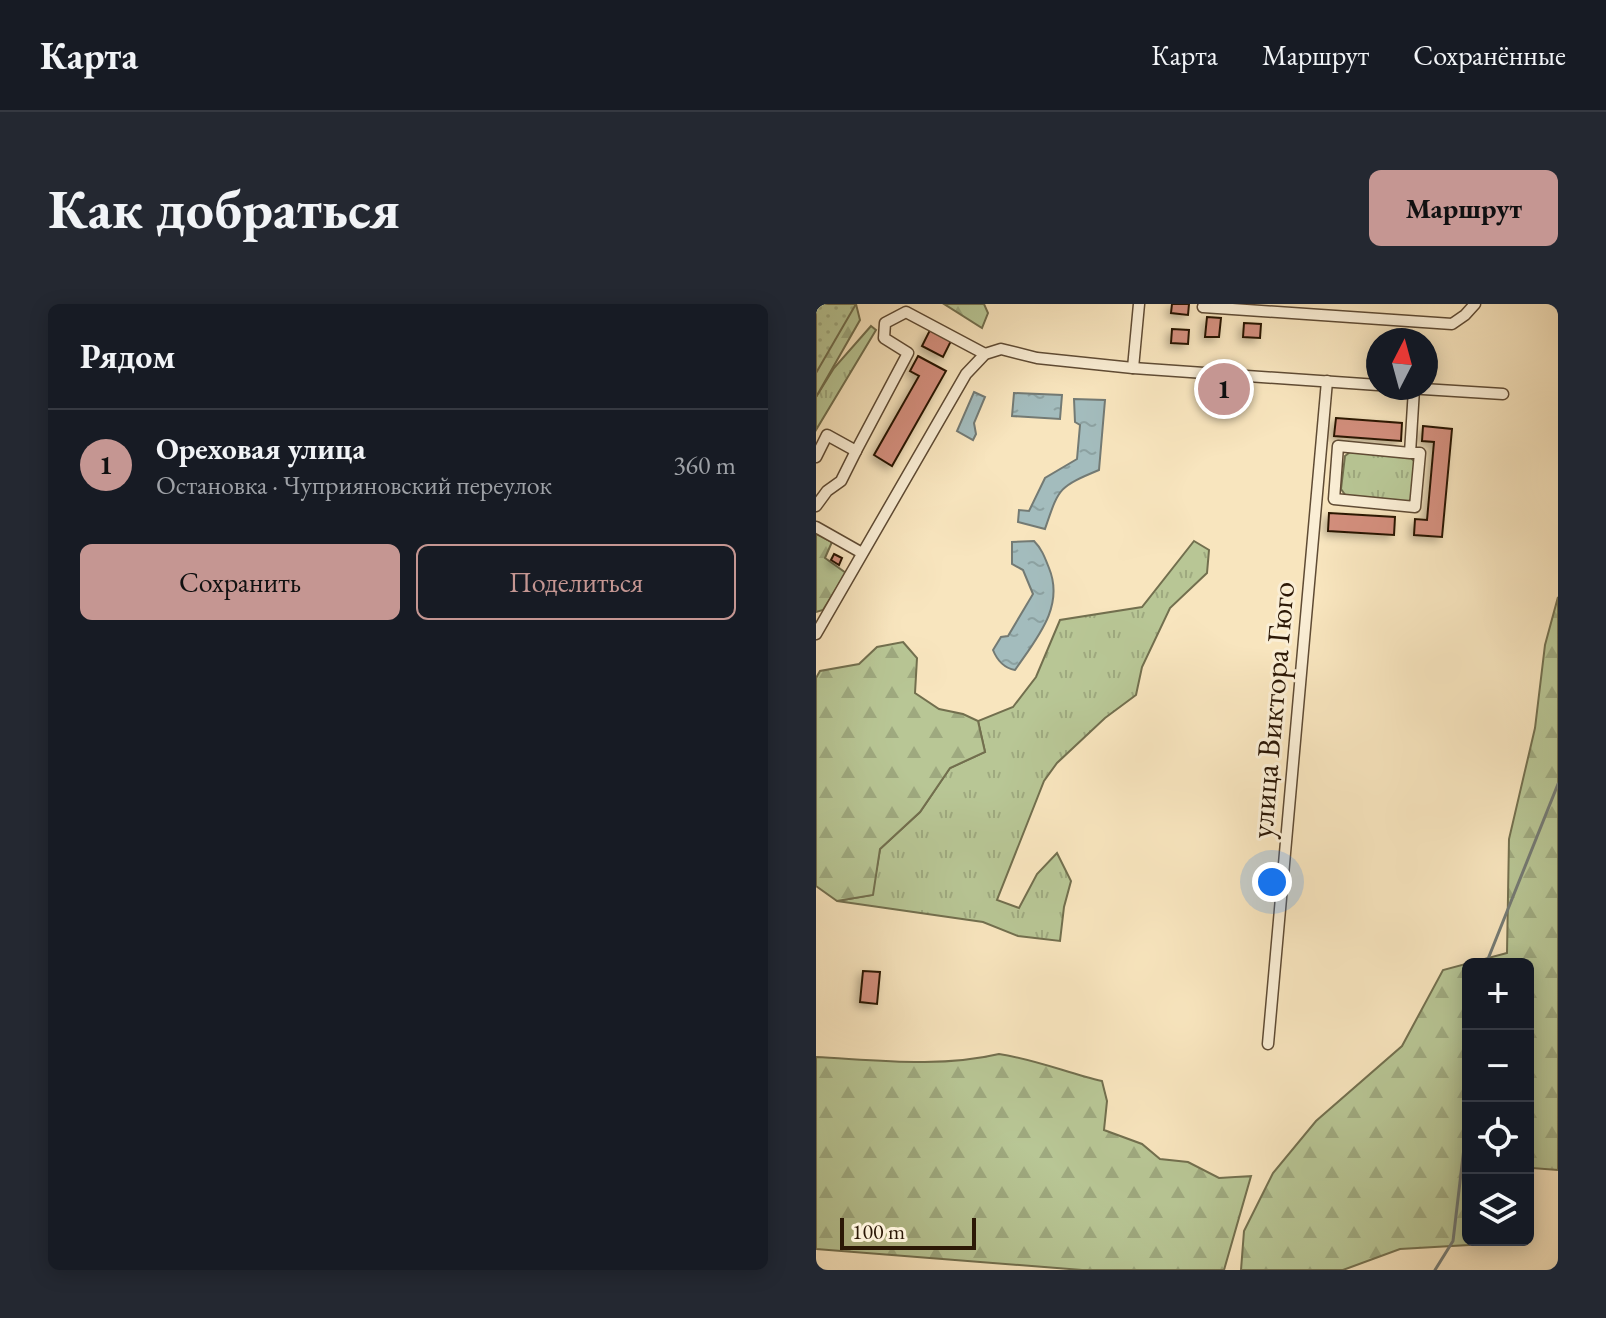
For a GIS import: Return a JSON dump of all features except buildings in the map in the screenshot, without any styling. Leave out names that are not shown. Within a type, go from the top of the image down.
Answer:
[{"type":"street","points":[[1133,368],[1139,304]]},
{"type":"street","points":[[1204,304],[1203,307],[1452,324],[1475,304]]},
{"type":"street","points":[[816,506],[827,491],[841,481],[908,353],[884,338],[885,323],[906,312],[985,354]]},
{"type":"street","points":[[816,634],[820,620],[966,374],[985,354],[1001,349],[1037,358],[1133,368],[1366,384]]},
{"type":"street","name":"улица Виктора Гюго","points":[[1268,1044],[1327,381]]},
{"type":"street","points":[[1438,390],[1503,394]]},
{"type":"street","points":[[1410,453],[1413,400]]},
{"type":"street","points":[[816,457],[827,435],[856,451]]},
{"type":"street","points":[[1338,446],[1410,453],[1420,453],[1415,507],[1334,499],[1338,446]]},
{"type":"street","points":[[816,527],[862,553]]},
{"type":"green space","points":[[816,304],[856,304],[860,320],[816,397]]},
{"type":"green space","points":[[816,304],[856,304],[816,373]]},
{"type":"green space","points":[[944,304],[984,304],[988,313],[982,328]]},
{"type":"green space","points":[[871,326],[876,330],[816,430],[816,397],[834,368]]},
{"type":"green space","points":[[1350,452],[1411,458],[1415,462],[1412,499],[1407,502],[1346,496],[1341,489],[1345,456]]},
{"type":"green space","points":[[816,534],[832,542],[825,558],[846,573],[823,610],[816,612]]},
{"type":"green space","points":[[1194,541],[1209,550],[1207,573],[1170,608],[1142,667],[1136,695],[1105,718],[1057,763],[1044,781],[997,900],[1019,908],[1037,874],[1057,853],[1071,881],[1060,941],[1018,936],[983,922],[837,901],[872,895],[880,849],[920,812],[950,768],[985,752],[978,721],[1013,707],[1036,677],[1060,620],[1142,607]]},
{"type":"green space","points":[[1558,597],[1558,1170],[1534,1168],[1534,958],[1488,958],[1507,953],[1509,839],[1535,728],[1545,645]]},
{"type":"green space","points":[[903,642],[917,658],[915,693],[939,709],[978,721],[985,752],[950,768],[920,812],[880,849],[873,895],[837,901],[816,886],[816,678],[820,671],[859,664],[877,647]]},
{"type":"green space","points":[[1462,965],[1462,1245],[1400,1249],[1343,1270],[1241,1270],[1244,1231],[1273,1173],[1316,1121],[1402,1046],[1443,970]]},
{"type":"green space","points":[[999,1054],[1102,1081],[1107,1101],[1104,1130],[1142,1144],[1160,1159],[1188,1162],[1219,1178],[1251,1176],[1224,1270],[1082,1270],[816,1249],[816,1057],[931,1062]]},
{"type":"water","points":[[974,392],[985,397],[974,423],[976,434],[973,440],[957,431]]},
{"type":"water","points":[[1014,393],[1062,395],[1060,419],[1012,416]]},
{"type":"water","points":[[1074,399],[1105,400],[1099,470],[1062,490],[1045,529],[1018,522],[1019,510],[1029,511],[1045,478],[1077,459],[1080,425],[1075,422]]},
{"type":"water","points":[[1034,541],[1049,568],[1053,596],[1046,622],[1015,670],[1001,663],[993,650],[1001,637],[1008,636],[1033,594],[1023,570],[1012,564],[1012,542]]},
{"type":"waterway","points":[[1488,958],[1558,784]]},
{"type":"waterway","points":[[1435,1270],[1453,1241],[1462,1165]]},
{"type":"place","name":"Ореховая улица","points":[[1224,389]]}]
